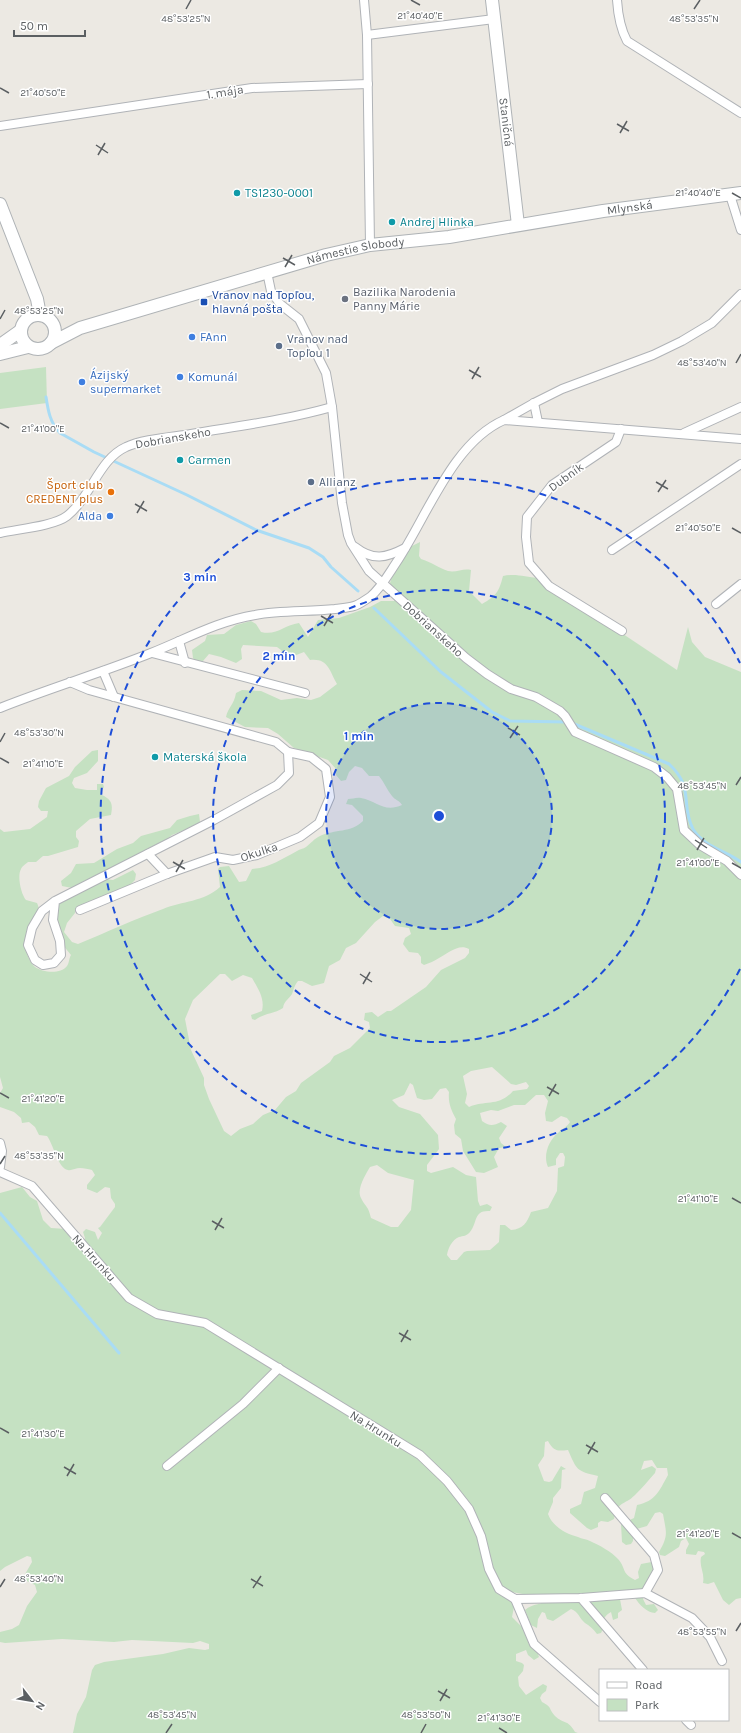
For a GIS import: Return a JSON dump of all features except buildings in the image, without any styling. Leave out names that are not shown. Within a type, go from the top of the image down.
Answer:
[{"type":"street","points":[[364,0],[367,35],[370,245]]},
{"type":"street","name":"Staničná","points":[[492,0],[518,225]]},
{"type":"street","points":[[617,0],[622,32],[627,41],[741,113]]},
{"type":"street","points":[[367,35],[494,19]]},
{"type":"street","name":"1. mája","points":[[0,126],[252,88],[368,84]]},
{"type":"street","points":[[735,194],[741,230]]},
{"type":"street","name":"Mlynská","points":[[518,225],[735,194]]},
{"type":"street","points":[[0,204],[37,299],[40,315]]},
{"type":"street","name":"Námestie Slobody","points":[[51,343],[80,328],[326,256],[370,245],[449,237],[518,225]]},
{"type":"street","name":"Dobrianskeho","points":[[268,272],[271,291],[280,304],[299,320],[326,373],[332,407],[342,503],[350,543],[369,571],[466,658],[487,674],[511,688],[536,697],[565,716],[575,732],[654,766],[667,777],[676,789],[684,830],[700,845],[727,861],[741,875]]},
{"type":"street","points":[[0,345],[22,325],[29,317],[40,315],[45,316],[52,323],[55,333],[51,343],[47,347],[37,350],[28,346],[22,340],[22,325],[30,307],[31,284]]},
{"type":"street","points":[[0,708],[57,686],[152,653],[221,623],[256,615],[320,611],[355,606],[370,596],[382,584],[407,547],[452,468],[472,443],[491,426],[534,402],[562,389],[653,356],[682,341],[712,323],[741,294]]},
{"type":"street","points":[[52,323],[80,328]]},
{"type":"street","points":[[0,354],[28,346]]},
{"type":"street","points":[[534,402],[538,422]]},
{"type":"street","name":"Dobrianskeho","points":[[0,532],[55,522],[66,516],[79,505],[112,456],[126,446],[300,416],[332,407]]},
{"type":"street","points":[[682,434],[741,407]]},
{"type":"street","points":[[504,420],[741,439]]},
{"type":"street","name":"Dubník","points":[[621,429],[616,442],[552,485],[527,517],[526,537],[529,563],[549,586],[622,631]]},
{"type":"street","points":[[612,550],[741,464]]},
{"type":"street","points":[[350,543],[361,552],[375,558],[391,556],[407,547]]},
{"type":"street","points":[[716,604],[741,584]]},
{"type":"street","points":[[179,641],[185,663]]},
{"type":"street","points":[[152,653],[185,663],[305,693]]},
{"type":"street","points":[[103,671],[114,697]]},
{"type":"street","name":"Okulka","points":[[70,682],[89,690],[276,742],[288,752],[312,757],[326,768],[330,797],[320,823],[300,837],[257,855],[233,860],[215,857],[167,874],[80,910]]},
{"type":"street","points":[[55,902],[53,920],[60,941],[61,955],[54,963],[43,965],[35,960],[28,945],[32,928],[42,911],[55,902],[214,820],[277,785],[289,773],[288,752]]},
{"type":"street","points":[[148,854],[167,874]]},
{"type":"street","points":[[0,1143],[2,1151],[0,1167]]},
{"type":"street","name":"Na Hrunku","points":[[0,1172],[32,1186],[129,1298],[157,1314],[205,1323],[420,1455],[447,1481],[469,1509],[481,1536],[489,1569],[499,1589],[515,1599]]},
{"type":"street","points":[[167,1466],[243,1404],[279,1368]]},
{"type":"street","points":[[605,1498],[654,1554],[658,1570],[645,1593]]},
{"type":"street","points":[[599,1701],[534,1644],[515,1599],[581,1598],[645,1593],[692,1618],[710,1637],[722,1661]]},
{"type":"street","points":[[581,1598],[642,1669]]},
{"type":"green space","points":[[46,367],[47,403],[0,409],[0,373]]},
{"type":"green space","points":[[420,542],[419,556],[421,559],[448,571],[471,570],[469,591],[482,604],[496,593],[503,576],[516,575],[539,578],[677,670],[688,627],[692,642],[705,657],[741,672],[741,1598],[736,1599],[729,1605],[723,1600],[714,1582],[708,1584],[703,1583],[701,1557],[705,1554],[704,1552],[698,1551],[696,1555],[686,1554],[689,1544],[686,1538],[681,1541],[679,1547],[665,1556],[660,1555],[659,1552],[664,1541],[666,1529],[663,1514],[660,1512],[655,1513],[647,1526],[633,1530],[633,1541],[631,1544],[626,1545],[622,1542],[621,1524],[634,1518],[637,1505],[653,1498],[668,1475],[667,1468],[657,1468],[652,1460],[644,1461],[641,1470],[652,1466],[656,1469],[655,1473],[635,1495],[617,1509],[614,1519],[608,1522],[601,1521],[598,1523],[598,1527],[591,1530],[570,1513],[570,1509],[581,1504],[584,1492],[595,1488],[598,1476],[585,1473],[578,1469],[568,1450],[556,1450],[548,1441],[545,1442],[544,1456],[538,1465],[544,1481],[552,1481],[561,1466],[566,1469],[562,1470],[561,1488],[553,1498],[548,1514],[556,1526],[564,1532],[588,1540],[609,1551],[621,1562],[627,1575],[635,1580],[639,1578],[638,1572],[641,1564],[657,1561],[643,1599],[646,1605],[654,1604],[658,1610],[655,1613],[649,1612],[635,1598],[625,1596],[620,1599],[622,1610],[618,1613],[618,1618],[613,1620],[611,1612],[604,1619],[601,1633],[597,1634],[576,1612],[571,1609],[553,1621],[547,1619],[545,1613],[542,1612],[538,1619],[537,1628],[531,1625],[525,1610],[531,1606],[550,1599],[512,1592],[509,1597],[514,1607],[512,1617],[523,1628],[529,1644],[535,1646],[539,1657],[534,1660],[528,1655],[526,1650],[516,1654],[516,1661],[524,1665],[523,1671],[518,1677],[519,1686],[526,1695],[543,1684],[547,1686],[546,1691],[540,1698],[542,1702],[549,1707],[555,1716],[568,1723],[575,1732],[578,1733],[73,1733],[77,1714],[86,1697],[92,1670],[95,1665],[104,1662],[163,1654],[189,1648],[205,1650],[209,1649],[209,1644],[200,1641],[193,1643],[132,1640],[114,1642],[62,1639],[5,1643],[0,1642],[0,1632],[12,1629],[19,1625],[27,1606],[37,1592],[35,1585],[27,1581],[24,1576],[32,1562],[31,1557],[27,1556],[0,1571],[0,1193],[22,1187],[30,1197],[37,1201],[43,1220],[51,1228],[67,1229],[71,1240],[76,1244],[84,1243],[85,1238],[83,1232],[86,1229],[95,1232],[98,1240],[102,1233],[98,1228],[115,1207],[115,1204],[111,1198],[110,1188],[105,1187],[97,1193],[87,1189],[87,1185],[95,1175],[92,1170],[84,1168],[69,1170],[64,1169],[47,1136],[39,1135],[35,1127],[29,1122],[22,1123],[21,1118],[14,1112],[0,1107],[0,1093],[3,1088],[0,1077],[0,829],[4,832],[30,829],[47,817],[48,811],[41,811],[38,807],[39,801],[46,788],[69,776],[75,767],[92,751],[98,750],[98,761],[87,773],[74,778],[72,783],[75,788],[87,790],[97,790],[97,784],[103,784],[104,787],[101,792],[102,795],[111,803],[111,815],[90,819],[76,831],[76,837],[79,841],[78,847],[48,856],[43,856],[36,862],[28,862],[22,867],[19,876],[24,897],[26,900],[37,903],[39,908],[39,913],[26,944],[28,956],[33,965],[38,969],[56,972],[67,966],[71,955],[62,944],[51,910],[73,891],[72,888],[62,886],[61,881],[71,873],[76,864],[94,863],[117,849],[133,843],[141,836],[170,828],[177,820],[199,814],[200,822],[195,826],[172,835],[151,847],[139,858],[116,865],[105,873],[104,879],[113,880],[133,870],[136,874],[135,880],[128,887],[121,888],[100,900],[84,904],[75,911],[67,923],[64,932],[72,942],[78,944],[170,906],[207,896],[220,887],[218,869],[220,867],[229,866],[239,882],[246,881],[252,869],[275,863],[306,847],[320,836],[358,825],[363,821],[363,816],[352,805],[346,804],[348,799],[367,799],[381,806],[390,808],[402,805],[392,796],[379,776],[369,776],[362,768],[355,766],[349,772],[346,780],[341,781],[336,775],[336,769],[328,760],[294,748],[278,734],[268,728],[245,727],[226,717],[236,693],[242,690],[261,691],[281,700],[297,698],[311,700],[320,697],[337,684],[330,670],[324,663],[321,661],[310,660],[304,652],[286,659],[281,650],[277,647],[243,645],[241,649],[242,659],[236,663],[209,654],[203,661],[197,664],[193,658],[192,650],[205,641],[207,635],[224,634],[236,625],[251,621],[256,624],[261,632],[267,633],[272,633],[299,623],[308,637],[318,620],[339,618],[370,607],[381,601],[394,601],[396,596],[390,583],[394,569],[408,548]],"holes":[[[383,916],[390,919],[395,926],[409,928],[411,934],[405,938],[403,944],[409,952],[418,953],[421,957],[421,963],[424,965],[457,948],[465,947],[469,949],[469,953],[465,958],[441,970],[426,987],[391,1011],[387,1011],[378,1017],[372,1012],[365,1013],[364,1020],[369,1022],[370,1028],[350,1048],[334,1056],[330,1062],[301,1083],[296,1091],[286,1097],[275,1110],[263,1115],[253,1124],[240,1129],[231,1136],[224,1131],[209,1099],[204,1085],[204,1078],[191,1050],[185,1019],[193,1000],[220,974],[225,974],[232,981],[243,975],[252,978],[259,990],[263,1002],[262,1011],[251,1015],[252,1019],[255,1020],[280,1010],[292,994],[298,981],[302,981],[312,986],[324,983],[329,966],[340,960],[346,948],[356,943],[375,922]],[[492,1067],[511,1084],[516,1085],[526,1082],[529,1086],[527,1089],[513,1091],[503,1099],[469,1107],[465,1103],[467,1094],[463,1076],[471,1071]],[[410,1083],[413,1085],[417,1098],[424,1100],[432,1099],[440,1089],[446,1088],[449,1092],[450,1106],[456,1119],[454,1125],[455,1134],[461,1139],[463,1151],[476,1172],[484,1173],[498,1167],[494,1157],[499,1148],[506,1147],[501,1143],[499,1138],[507,1126],[501,1122],[493,1125],[487,1124],[482,1121],[480,1113],[491,1110],[498,1111],[514,1105],[525,1105],[536,1095],[544,1095],[548,1101],[545,1113],[546,1121],[552,1122],[561,1116],[567,1118],[570,1122],[554,1136],[547,1149],[546,1158],[548,1167],[556,1165],[556,1159],[560,1153],[563,1153],[565,1157],[564,1166],[558,1168],[557,1191],[548,1208],[531,1212],[522,1227],[511,1230],[505,1225],[500,1225],[499,1242],[490,1250],[467,1251],[464,1252],[457,1260],[451,1260],[447,1255],[452,1242],[469,1233],[478,1215],[481,1212],[490,1211],[492,1207],[487,1204],[480,1206],[478,1201],[476,1177],[466,1175],[453,1167],[431,1173],[427,1171],[427,1165],[439,1149],[438,1135],[420,1114],[399,1107],[392,1100],[404,1095]],[[377,1165],[388,1173],[414,1180],[411,1210],[398,1227],[391,1227],[371,1218],[368,1209],[361,1198],[361,1186],[370,1167]]]},
{"type":"waterway","points":[[46,397],[52,421],[60,433],[94,452],[187,495],[256,530],[309,548],[323,557],[331,567],[358,591]]},
{"type":"waterway","points":[[374,608],[441,672],[492,712],[510,721],[567,722]]},
{"type":"waterway","points":[[572,723],[669,764],[682,781],[685,789],[689,820],[697,835],[709,844],[741,862]]},
{"type":"waterway","points":[[0,1213],[119,1353]]},
{"type":"place","name":"TS1230-0001","points":[[237,193]]},
{"type":"place","name":"Andrej Hlinka","points":[[392,222]]},
{"type":"place","name":"Bazilika Narodenia Panny Márie","points":[[345,299]]},
{"type":"place","name":"Vranov nad Topľou, hlavná pošta","points":[[204,302]]},
{"type":"place","name":"FAnn","points":[[192,337]]},
{"type":"place","name":"Vranov nad Topľou 1","points":[[279,346]]},
{"type":"place","name":"Komunál","points":[[180,377]]},
{"type":"place","name":"Ázijský supermarket","points":[[82,382]]},
{"type":"place","name":"Carmen","points":[[180,460]]},
{"type":"place","name":"Allianz","points":[[311,482]]},
{"type":"place","name":"Šport club CREDENT plus","points":[[111,492]]},
{"type":"place","name":"Alda","points":[[110,516]]},
{"type":"place","name":"Materská škola","points":[[155,757]]}]
